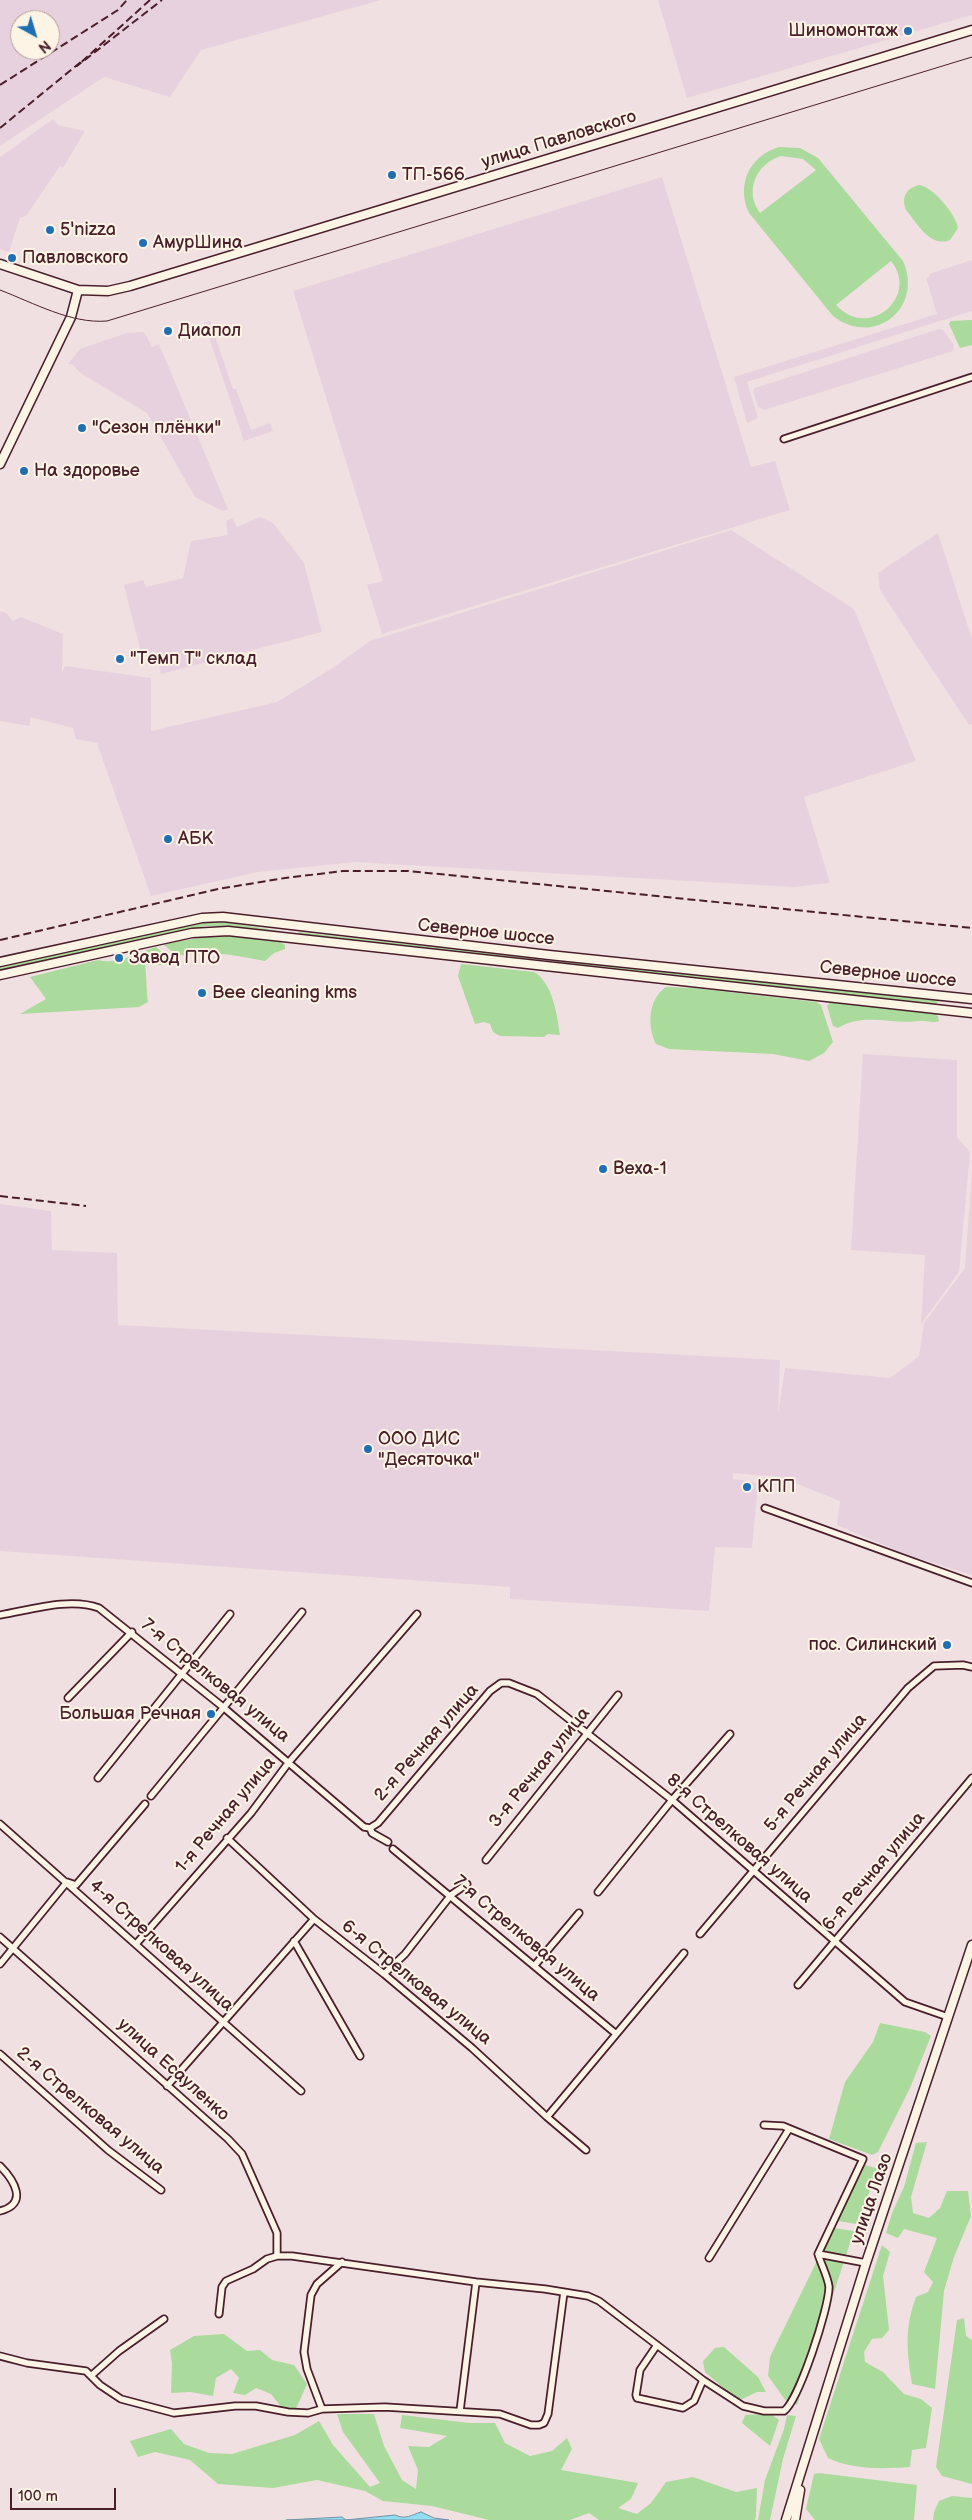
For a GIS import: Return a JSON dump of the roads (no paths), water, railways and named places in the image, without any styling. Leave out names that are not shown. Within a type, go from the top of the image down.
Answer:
[{"type":"main road","name":"улица Павловского","points":[[0,264],[78,290],[108,291],[130,286],[972,30]]},
{"type":"main road","points":[[0,464],[71,317],[78,290]]},
{"type":"main road","name":"Северное шоссе","points":[[0,962],[202,918],[223,917],[549,955],[972,999]]},
{"type":"main road","points":[[289,939],[290,926]]},
{"type":"main road","name":"Северное шоссе","points":[[0,976],[192,933],[228,931],[972,1013]]},
{"type":"main road","points":[[548,967],[549,955]]},
{"type":"main road","points":[[948,996],[948,1010]]},
{"type":"main road","name":"улица Лазо","points":[[786,2520],[866,2263],[972,1945]]},
{"type":"main road","name":"улица Лазо","points":[[795,2520],[805,2463]]},
{"type":"street","points":[[784,439],[972,377]]},
{"type":"street","points":[[765,1508],[972,1583]]},
{"type":"street","name":"7-я Стрелковая улица","points":[[0,1614],[71,1604],[88,1603],[99,1608],[132,1632],[290,1762],[364,1827],[370,1828],[372,1833],[388,1842]]},
{"type":"street","points":[[151,1796],[302,1612]]},
{"type":"street","points":[[98,1778],[230,1614]]},
{"type":"street","name":"1-я Речная улица","points":[[136,1944],[241,1822],[251,1813],[290,1762],[418,1614]]},
{"type":"street","points":[[68,1698],[132,1632]]},
{"type":"street","name":"5-я Речная улица","points":[[700,1934],[908,1688],[934,1666],[963,1665],[972,1667]]},
{"type":"street","name":"2-я Речная улица","points":[[370,1828],[378,1824],[490,1691],[501,1683],[510,1683]]},
{"type":"street","name":"8-я Стрелковая улица","points":[[510,1683],[537,1694],[672,1800],[905,2002],[948,2017]]},
{"type":"street","name":"3-я Речная улица","points":[[486,1860],[618,1695]]},
{"type":"street","points":[[598,1892],[672,1800],[730,1734]]},
{"type":"street","name":"6-я Речная улица","points":[[798,1985],[972,1778]]},
{"type":"street","points":[[0,1964],[67,1882],[76,1885],[145,1804]]},
{"type":"street","name":"4-я Стрелковая улица","points":[[0,1824],[301,2091]]},
{"type":"street","name":"6-я Стрелковая улица","points":[[227,1838],[314,1920],[384,1974],[472,2048],[586,2150]]},
{"type":"street","name":"7-я Стрелковая улица","points":[[393,1849],[451,1895],[615,2033]]},
{"type":"street","points":[[384,1974],[405,1954],[451,1895],[467,1884]]},
{"type":"street","points":[[535,1965],[580,1913]]},
{"type":"street","points":[[167,2086],[314,1920]]},
{"type":"street","name":"улица Есауленко","points":[[0,1937],[228,2139],[242,2154],[277,2233],[277,2256]]},
{"type":"street","points":[[294,1941],[360,2056]]},
{"type":"street","points":[[547,2117],[615,2033],[684,1953]]},
{"type":"street","name":"2-я Стрелковая улица","points":[[0,2054],[108,2150],[161,2190]]},
{"type":"street","points":[[219,2314],[222,2287],[226,2281],[277,2256],[342,2262],[588,2296],[598,2301],[703,2380],[743,2406],[764,2411],[784,2411],[788,2409],[799,2390],[822,2317],[829,2287],[818,2254],[863,2159],[783,2126],[764,2125]]},
{"type":"street","points":[[709,2258],[789,2129]]},
{"type":"street","points":[[0,2166],[10,2176],[16,2187],[16,2203],[11,2208],[0,2211]]},
{"type":"street","points":[[818,2254],[866,2263]]},
{"type":"street","points":[[322,2409],[307,2369],[304,2352],[311,2295],[321,2279],[342,2262]]},
{"type":"street","points":[[460,2411],[476,2282]]},
{"type":"street","points":[[0,2356],[26,2363],[79,2369],[92,2375],[100,2385],[121,2399],[174,2413],[242,2406],[256,2406],[302,2413],[322,2409],[384,2407],[500,2414],[531,2425],[544,2422],[548,2414],[564,2292]]},
{"type":"street","points":[[92,2375],[119,2351],[164,2319]]},
{"type":"street","points":[[657,2345],[640,2370],[636,2395],[638,2398],[683,2408],[694,2401],[703,2380]]},
{"type":"water","points":[[421,2512],[434,2518],[449,2520],[346,2520],[395,2515],[405,2517]]},
{"type":"water","points":[[342,2517],[346,2520],[286,2520]]},
{"type":"tram line","points":[[0,290],[66,316],[93,321],[107,321],[972,57]]},
{"type":"railway","points":[[0,85],[118,10],[127,0]]},
{"type":"railway","points":[[150,0],[77,66],[162,0]]},
{"type":"railway","points":[[0,128],[82,61]]},
{"type":"railway","points":[[0,940],[218,889],[343,871],[408,871],[972,928]]},
{"type":"railway","points":[[0,1196],[86,1206]]},
{"type":"place","name":"Шиномонтаж","points":[[908,31]]},
{"type":"place","name":"ТП-566","points":[[392,175]]},
{"type":"place","name":"5'nizza","points":[[50,230]]},
{"type":"place","name":"АмурШина","points":[[143,243]]},
{"type":"place","name":"Павловского","points":[[12,258]]},
{"type":"place","name":"Диапол","points":[[168,331]]},
{"type":"place","name":"\"Сезон плёнки\"","points":[[82,428]]},
{"type":"place","name":"На здоровье","points":[[24,471]]},
{"type":"place","name":"\"Темп Т\" склад","points":[[120,659]]},
{"type":"place","name":"АБК","points":[[168,839]]},
{"type":"place","name":"Завод ПТО","points":[[119,958]]},
{"type":"place","name":"Bee cleaning kms","points":[[202,993]]},
{"type":"place","name":"Веха-1","points":[[603,1169]]},
{"type":"place","name":"ООО ДИС \"Десяточка\"","points":[[368,1449]]},
{"type":"place","name":"КПП","points":[[747,1487]]},
{"type":"place","name":"пос. Силинский","points":[[947,1645]]},
{"type":"place","name":"Большая Речная","points":[[211,1714]]}]
